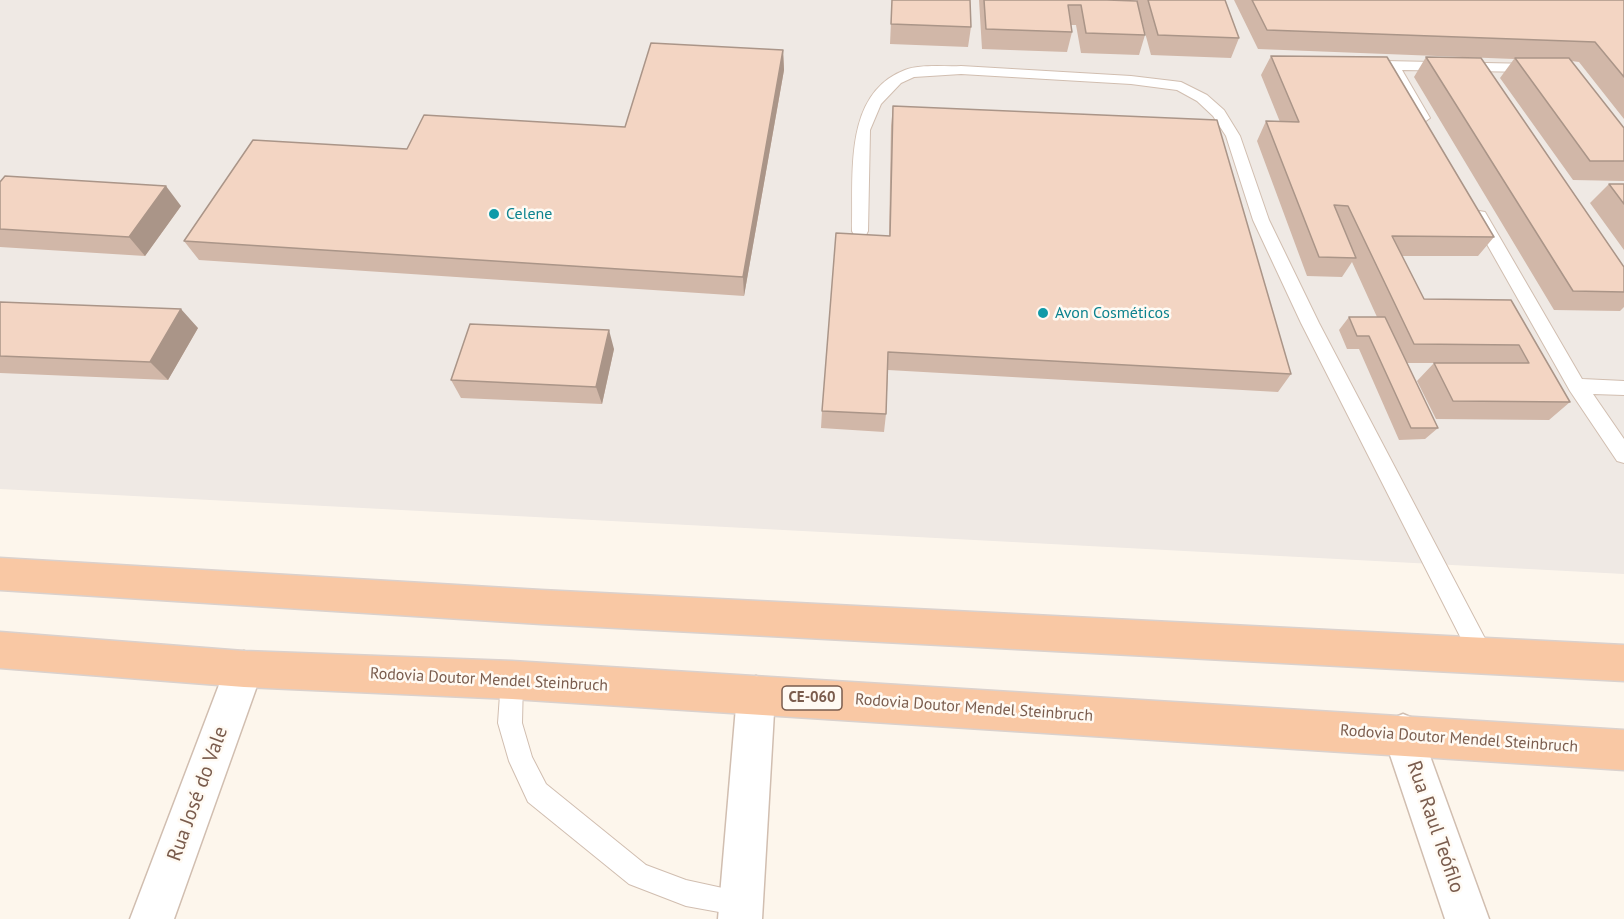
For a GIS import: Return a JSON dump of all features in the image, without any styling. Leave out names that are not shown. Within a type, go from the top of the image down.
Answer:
[{"type":"highway","points":[[0,574],[541,607],[1624,663]]},
{"type":"highway","name":"Rodovia Doutor Mendel Steinbruch","points":[[0,650],[244,669],[512,680],[1403,734],[1624,750]]},
{"type":"street","name":"Rua José do Vale","points":[[152,919],[244,669]]},
{"type":"street","points":[[741,911],[756,695]]},
{"type":"street","name":"Rua Raul Teófilo","points":[[1403,734],[1467,919]]},
{"type":"lane","points":[[1370,65],[1544,68]]},
{"type":"lane","points":[[1393,66],[1431,133]]},
{"type":"lane","points":[[860,231],[863,130],[874,102],[896,80],[910,73],[961,70],[1131,80],[1181,86],[1202,98],[1219,113],[1233,136],[1261,220],[1310,323],[1482,656]]},
{"type":"lane","points":[[1471,203],[1577,386],[1624,455]]},
{"type":"lane","points":[[1577,386],[1624,388]]},
{"type":"lane","points":[[512,680],[510,723],[521,761],[537,793],[638,875],[741,911]]},
{"type":"shaded area","points":[[0,0],[1624,0],[1624,574],[0,489]]},
{"type":"building","points":[[892,0],[970,0],[971,27],[891,24]]},
{"type":"building","points":[[984,0],[1137,1],[1145,35],[1086,33],[1081,5],[1068,5],[1072,32],[986,29]]},
{"type":"building","points":[[1148,0],[1225,0],[1239,38],[1158,35]]},
{"type":"building","points":[[1252,0],[1624,0],[1624,77],[1595,42],[1267,30]]},
{"type":"building","name":"Celene","points":[[651,43],[783,50],[743,277],[184,241],[253,140],[407,149],[424,115],[625,127]]},
{"type":"building","points":[[1271,56],[1387,57],[1494,237],[1392,236],[1424,299],[1511,300],[1570,402],[1453,401],[1434,363],[1529,363],[1519,345],[1414,344],[1348,206],[1334,205],[1356,258],[1319,257],[1266,121],[1299,122]]},
{"type":"building","points":[[1426,57],[1481,58],[1624,267],[1624,292],[1573,291]]},
{"type":"building","points":[[1515,58],[1569,58],[1624,128],[1624,161],[1590,161]]},
{"type":"building","name":"Avon Cosméticos","points":[[893,106],[1217,120],[1291,374],[888,352],[886,414],[822,411],[836,233],[890,236]]},
{"type":"building","points":[[5,176],[166,186],[129,237],[0,229],[0,182]]},
{"type":"building","points":[[1609,184],[1624,184],[1624,204]]},
{"type":"building","points":[[0,302],[181,309],[150,362],[0,356]]},
{"type":"building","points":[[1349,317],[1385,317],[1438,428],[1411,428],[1369,336],[1357,336]]},
{"type":"building","points":[[470,324],[609,330],[596,387],[451,380]]},
{"type":"place","name":"Celene","points":[[494,214]]},
{"type":"place","name":"Avon Cosméticos","points":[[1043,313]]}]
